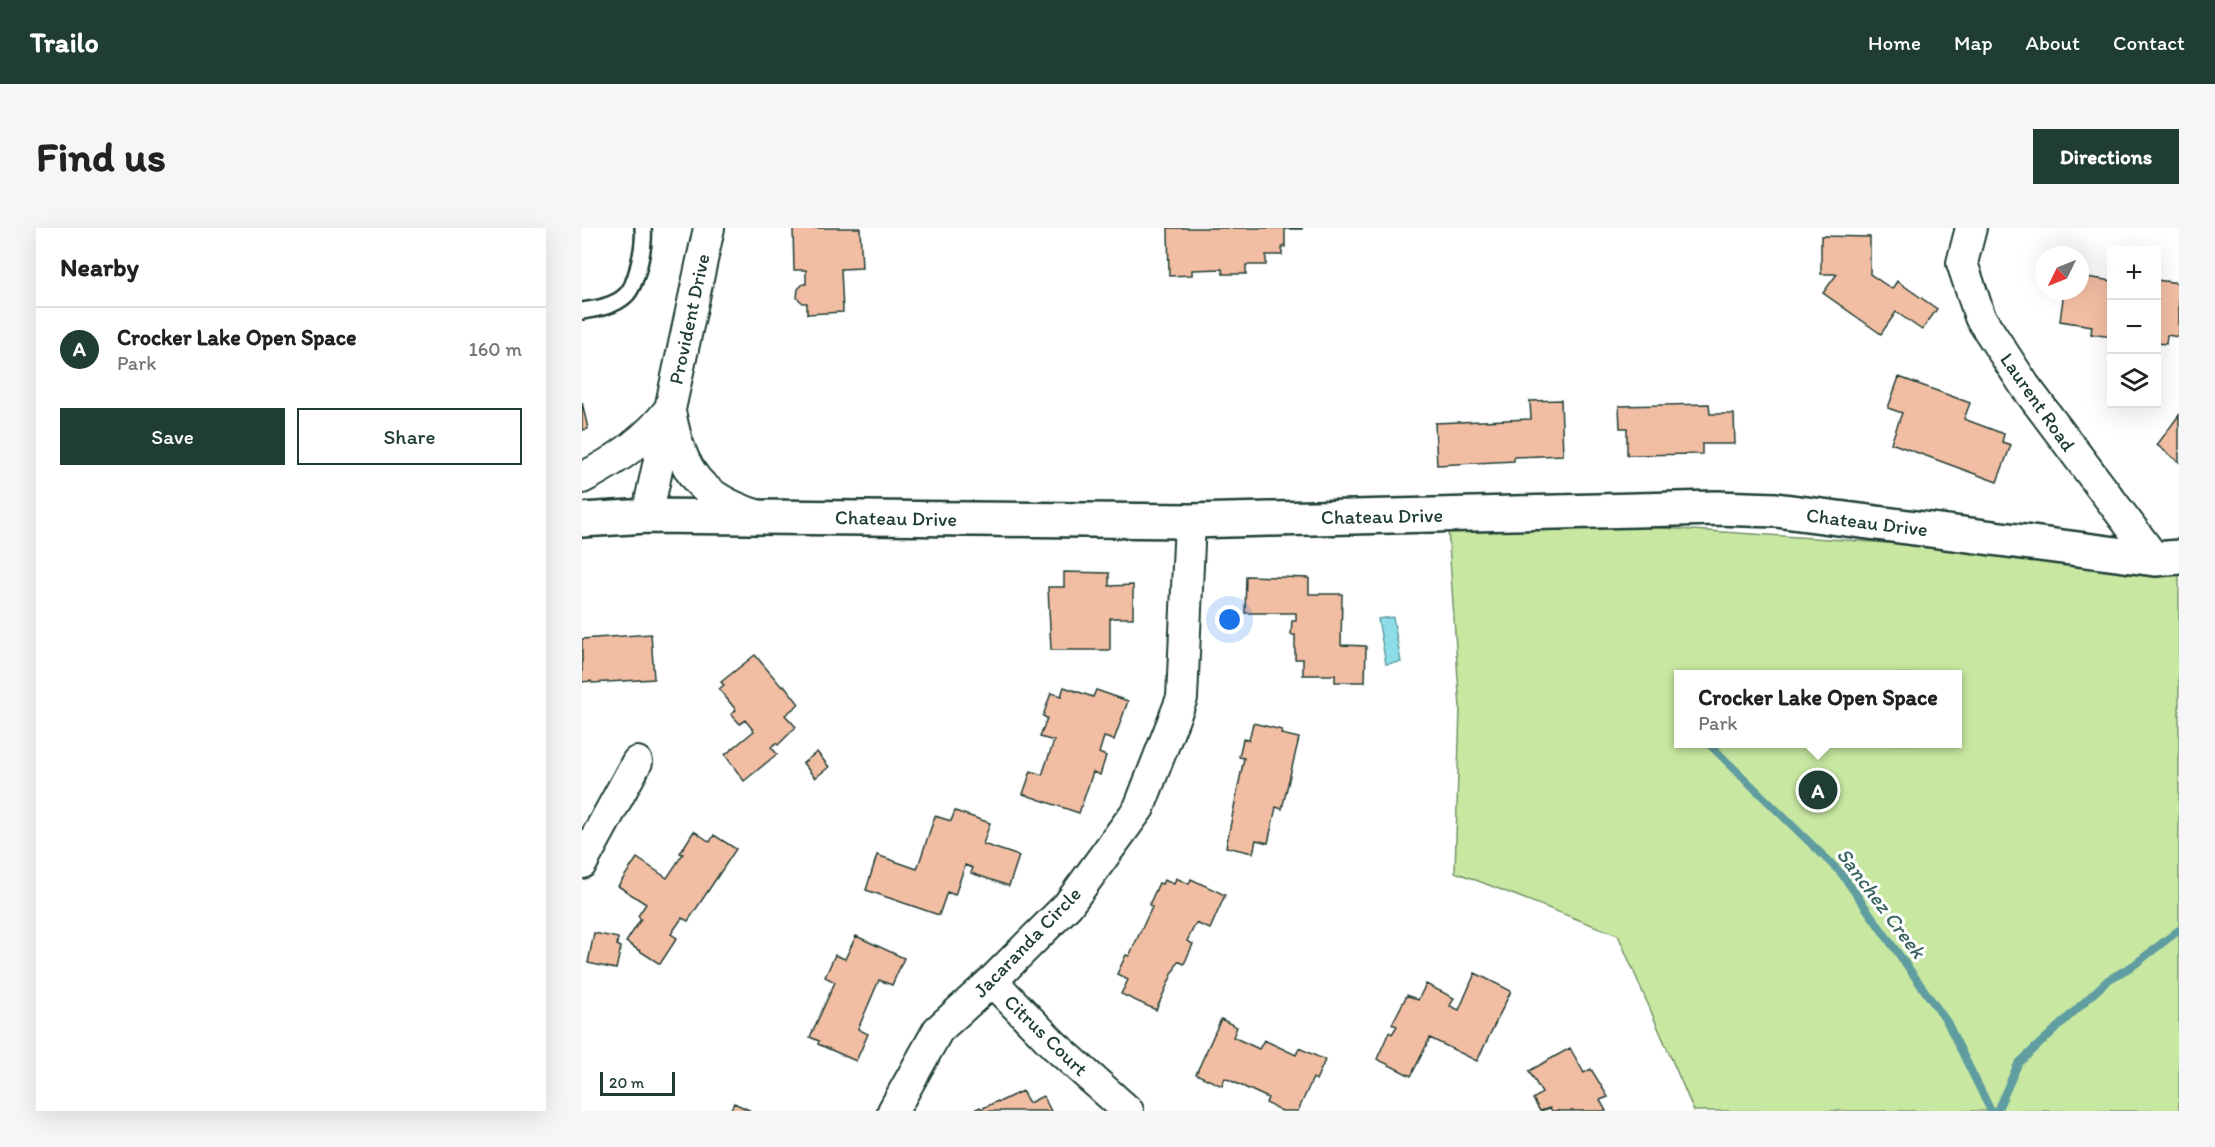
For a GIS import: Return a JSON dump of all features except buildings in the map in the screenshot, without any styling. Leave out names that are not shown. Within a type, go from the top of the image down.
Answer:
[{"type":"street","name":"Provident Drive","points":[[647,516],[708,228]]},
{"type":"street","name":"Laurent Road","points":[[1971,228],[1962,263],[1980,317],[2025,386],[2167,558]]},
{"type":"street","name":"Provident Drive","points":[[582,478],[604,467],[633,446],[655,428],[669,410]]},
{"type":"street","name":"Provident Drive","points":[[669,410],[685,465],[702,487],[719,501],[761,517]]},
{"type":"street","name":"Chateau Drive","points":[[582,520],[647,516],[1190,521],[1716,508],[1776,510],[2167,558]]},
{"type":"street","name":"Jacaranda Circle","points":[[893,1111],[938,1030],[992,981],[1068,905],[1139,808],[1182,698],[1190,521]]},
{"type":"street","points":[[582,863],[637,762]]},
{"type":"street","name":"Citrus Court","points":[[992,981],[1054,1045],[1128,1111]]},
{"type":"lane","points":[[582,311],[600,309],[626,295],[639,267],[643,228]]},
{"type":"green space","points":[[1447,514],[2179,562],[2179,1111],[1694,1111],[1618,935],[1455,872],[1460,708]]},
{"type":"water","points":[[1393,617],[1401,662],[1386,664],[1378,619]]},
{"type":"waterway","name":"Sanchez Creek","points":[[1713,748],[1841,873],[1947,1022],[1991,1111]]},
{"type":"waterway","name":"Sanchez Creek","points":[[1997,1111],[2018,1064],[2108,980],[2134,965],[2179,930]]},
{"type":"place","name":"Crocker Lake Open Space","points":[[1818,790]]}]
